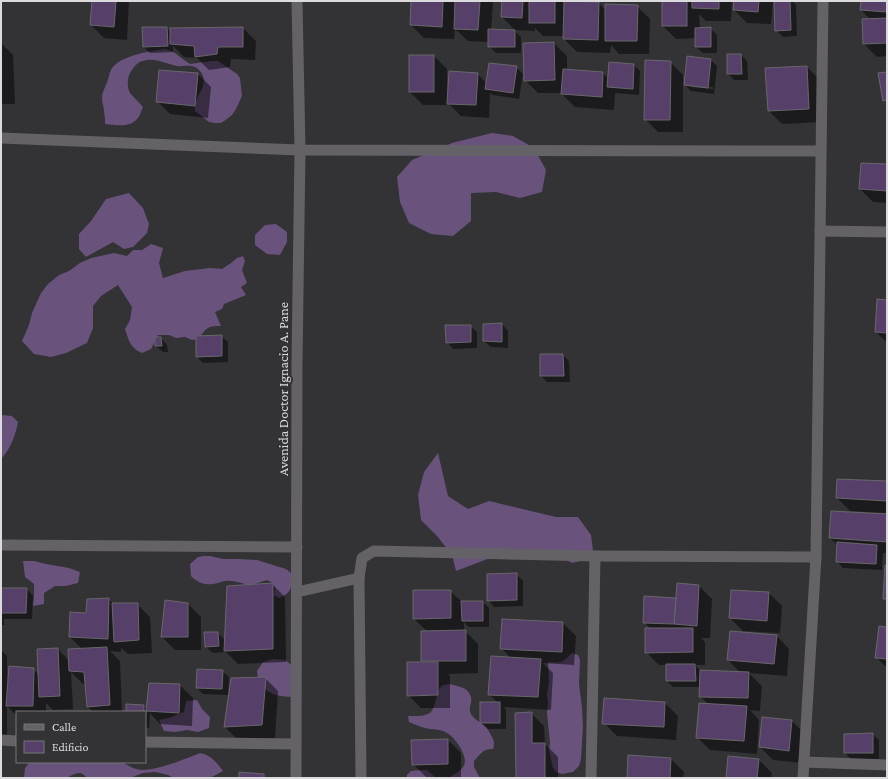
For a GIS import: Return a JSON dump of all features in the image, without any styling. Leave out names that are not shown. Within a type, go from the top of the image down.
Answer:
[{"type":"street","name":"Avenida Doctor Ignacio A. Pane","points":[[296,778],[297,363],[300,150],[297,1]]},
{"type":"street","points":[[802,778],[816,557],[823,1]]},
{"type":"street","points":[[1,138],[300,150],[821,151]]},
{"type":"street","points":[[820,231],[887,232]]},
{"type":"street","points":[[1,545],[297,547]]},
{"type":"street","points":[[361,778],[359,578],[362,558],[374,551],[595,556],[816,557]]},
{"type":"street","points":[[591,778],[595,556]]},
{"type":"street","points":[[297,592],[359,578]]},
{"type":"street","points":[[1,740],[16,741]]},
{"type":"street","points":[[146,742],[296,744]]},
{"type":"street","points":[[804,762],[887,765]]},
{"type":"shaded area","points":[[165,49],[176,53],[190,64],[218,61],[237,74],[240,78],[242,96],[232,115],[221,123],[215,123],[209,122],[195,111],[196,101],[204,83],[202,73],[199,69],[193,66],[177,66],[156,60],[147,60],[139,62],[136,65],[130,73],[128,80],[128,88],[130,93],[143,107],[140,115],[130,124],[105,124],[102,94],[110,71],[120,61],[127,58],[151,51]]},
{"type":"shaded area","points":[[492,133],[513,136],[534,148],[546,170],[542,192],[520,198],[496,192],[471,193],[471,221],[453,236],[431,234],[409,223],[400,202],[397,177],[412,160],[452,143]]},
{"type":"shaded area","points":[[129,193],[143,208],[149,224],[147,233],[133,247],[124,249],[113,242],[86,257],[79,249],[79,234],[91,221],[106,199]]},
{"type":"shaded area","points":[[276,224],[287,232],[287,242],[280,255],[267,254],[255,245],[255,235],[265,225]]},
{"type":"shaded area","points":[[151,244],[163,248],[159,263],[163,278],[185,271],[210,268],[222,269],[237,258],[243,256],[245,261],[242,270],[247,283],[241,287],[246,295],[224,304],[222,309],[215,312],[221,326],[207,328],[199,339],[192,340],[185,337],[176,338],[169,335],[158,335],[151,349],[142,353],[130,344],[125,329],[130,320],[132,307],[118,285],[101,296],[93,306],[93,328],[87,343],[66,353],[51,357],[34,354],[22,341],[41,293],[48,284],[59,275],[91,258],[114,253],[127,256],[133,250],[142,250]]},
{"type":"shaded area","points":[[1,415],[12,416],[18,422],[12,442],[1,459]]},
{"type":"shaded area","points":[[438,453],[448,496],[468,509],[489,501],[556,517],[578,517],[591,535],[594,558],[572,563],[553,553],[506,552],[456,571],[452,555],[437,536],[421,520],[418,495],[424,472]]},
{"type":"shaded area","points":[[204,556],[223,559],[257,560],[286,569],[291,573],[291,588],[287,594],[279,598],[274,595],[275,588],[273,583],[267,580],[256,584],[228,581],[210,584],[200,583],[191,576],[190,564],[198,557]]},
{"type":"shaded area","points":[[23,561],[34,561],[69,568],[80,572],[78,583],[66,586],[55,586],[44,593],[44,604],[33,606],[34,584],[25,577]]},
{"type":"shaded area","points":[[572,653],[578,655],[580,660],[579,684],[583,726],[581,759],[579,766],[573,772],[562,774],[556,772],[553,768],[549,750],[550,743],[547,713],[547,694],[549,682],[548,662],[562,662]]},
{"type":"shaded area","points":[[274,659],[285,660],[294,667],[297,688],[290,697],[273,694],[259,684],[257,671],[263,662]]},
{"type":"shaded area","points":[[450,684],[468,691],[471,696],[471,714],[486,727],[494,742],[493,749],[480,754],[474,761],[474,767],[480,778],[448,778],[458,772],[464,766],[465,762],[463,753],[452,736],[443,731],[425,728],[409,722],[408,716],[429,714],[433,709],[440,687]]},
{"type":"shaded area","points":[[197,700],[202,709],[210,717],[209,728],[198,732],[187,730],[175,732],[164,731],[159,720],[184,712],[186,701]]},
{"type":"shaded area","points":[[200,753],[211,757],[223,771],[210,778],[174,778],[155,772],[143,773],[130,778],[87,778],[85,775],[78,773],[67,778],[24,778],[25,768],[29,763],[124,763],[135,769],[149,770]]},
{"type":"shaded area","points":[[427,770],[436,778],[407,778],[407,775],[411,771]]},
{"type":"building","points":[[92,1],[116,1],[114,27],[90,25]]},
{"type":"building","points":[[411,1],[443,1],[442,27],[410,25]]},
{"type":"building","points":[[455,1],[480,1],[478,30],[454,29]]},
{"type":"building","points":[[502,1],[523,1],[522,18],[501,17]]},
{"type":"building","points":[[529,1],[555,1],[555,23],[529,23]]},
{"type":"building","points":[[564,1],[599,2],[598,40],[563,39]]},
{"type":"building","points":[[662,1],[687,1],[687,26],[662,26]]},
{"type":"building","points":[[692,1],[719,1],[719,9],[692,8]]},
{"type":"building","points":[[734,1],[759,1],[758,12],[733,10]]},
{"type":"building","points":[[774,1],[790,1],[791,30],[775,31]]},
{"type":"building","points":[[861,1],[887,1],[887,12],[860,10]]},
{"type":"building","points":[[605,4],[638,5],[637,41],[605,41]]},
{"type":"building","points":[[887,18],[887,43],[863,44],[862,19]]},
{"type":"building","points":[[142,27],[167,27],[168,46],[143,47]]},
{"type":"building","points":[[243,27],[243,47],[218,47],[217,54],[195,57],[194,46],[170,44],[170,28]]},
{"type":"building","points":[[711,27],[711,47],[695,47],[695,28]]},
{"type":"building","points":[[488,29],[515,30],[515,47],[488,47]]},
{"type":"building","points":[[554,42],[555,80],[524,81],[523,43]]},
{"type":"building","points":[[727,54],[741,54],[742,74],[727,74]]},
{"type":"building","points":[[409,55],[434,55],[434,92],[409,92]]},
{"type":"building","points":[[687,56],[711,59],[708,88],[684,85]]},
{"type":"building","points":[[645,60],[671,61],[670,120],[644,120]]},
{"type":"building","points":[[609,62],[634,64],[633,89],[607,87]]},
{"type":"building","points":[[489,63],[517,66],[513,93],[485,89]]},
{"type":"building","points":[[807,66],[809,109],[768,111],[765,68]]},
{"type":"building","points":[[563,69],[603,72],[602,97],[561,94]]},
{"type":"building","points":[[159,70],[198,73],[195,106],[156,102]]},
{"type":"building","points":[[449,71],[478,73],[476,105],[447,104]]},
{"type":"building","points":[[887,72],[887,100],[883,101],[878,73]]},
{"type":"building","points":[[861,163],[887,164],[887,191],[859,189]]},
{"type":"building","points":[[877,299],[887,300],[887,333],[875,332]]},
{"type":"building","points":[[502,323],[502,342],[483,341],[483,324]]},
{"type":"building","points":[[445,325],[471,325],[471,342],[446,343]]},
{"type":"building","points":[[222,335],[222,356],[196,357],[196,336]]},
{"type":"building","points":[[155,337],[161,337],[162,346],[155,346]]},
{"type":"building","points":[[540,354],[563,354],[564,376],[540,376]]},
{"type":"building","points":[[837,479],[887,481],[887,501],[836,498]]},
{"type":"building","points":[[831,511],[887,514],[887,542],[829,538]]},
{"type":"building","points":[[837,542],[877,545],[876,564],[836,562]]},
{"type":"building","points":[[885,565],[887,566],[887,599],[883,599]]},
{"type":"building","points":[[517,573],[517,600],[487,601],[487,574]]},
{"type":"building","points":[[273,583],[273,649],[224,651],[227,586]]},
{"type":"building","points":[[677,583],[699,585],[697,626],[674,624]]},
{"type":"building","points":[[1,588],[27,588],[26,613],[1,613]]},
{"type":"building","points":[[413,590],[451,590],[451,618],[413,619]]},
{"type":"building","points":[[731,590],[769,592],[767,621],[729,618]]},
{"type":"building","points":[[644,596],[676,598],[674,624],[643,623]]},
{"type":"building","points":[[109,598],[108,639],[69,637],[70,612],[86,613],[87,599]]},
{"type":"building","points":[[165,600],[188,603],[188,637],[161,637]]},
{"type":"building","points":[[461,601],[483,601],[483,621],[462,621]]},
{"type":"building","points":[[112,603],[138,603],[139,640],[114,642]]},
{"type":"building","points":[[502,619],[563,622],[562,652],[500,649]]},
{"type":"building","points":[[879,626],[887,627],[887,659],[875,658]]},
{"type":"building","points":[[645,628],[693,628],[693,652],[645,653]]},
{"type":"building","points":[[466,630],[466,661],[421,661],[421,631]]},
{"type":"building","points":[[730,631],[777,635],[774,664],[727,660]]},
{"type":"building","points":[[204,632],[218,632],[219,646],[205,647]]},
{"type":"building","points":[[107,647],[110,705],[87,707],[84,672],[69,671],[68,649]]},
{"type":"building","points":[[58,648],[60,696],[39,697],[37,649]]},
{"type":"building","points":[[491,656],[541,659],[538,697],[488,695]]},
{"type":"building","points":[[407,662],[438,662],[438,695],[407,696]]},
{"type":"building","points":[[666,664],[695,664],[696,681],[666,681]]},
{"type":"building","points":[[9,666],[34,668],[33,706],[6,706]]},
{"type":"building","points":[[197,669],[223,670],[222,689],[196,688]]},
{"type":"building","points":[[700,670],[749,672],[748,698],[699,697]]},
{"type":"building","points":[[266,677],[262,725],[224,727],[231,678]]},
{"type":"building","points":[[149,683],[180,684],[179,713],[146,711]]},
{"type":"building","points":[[604,698],[665,702],[664,727],[602,724]]},
{"type":"building","points":[[480,702],[500,702],[500,723],[480,723]]},
{"type":"building","points":[[699,703],[747,706],[744,741],[696,738]]},
{"type":"building","points":[[126,704],[144,705],[144,711],[126,711]]},
{"type":"building","points":[[532,712],[532,743],[545,743],[545,778],[516,778],[515,713]]},
{"type":"building","points":[[762,717],[792,720],[789,751],[759,747]]},
{"type":"building","points":[[873,733],[873,753],[844,753],[844,734]]},
{"type":"building","points":[[448,739],[448,764],[412,765],[411,740]]},
{"type":"building","points":[[628,755],[671,758],[670,778],[627,778]]},
{"type":"building","points":[[728,756],[759,759],[757,778],[726,778]]},
{"type":"building","points":[[239,772],[264,774],[264,778],[239,778]]}]
